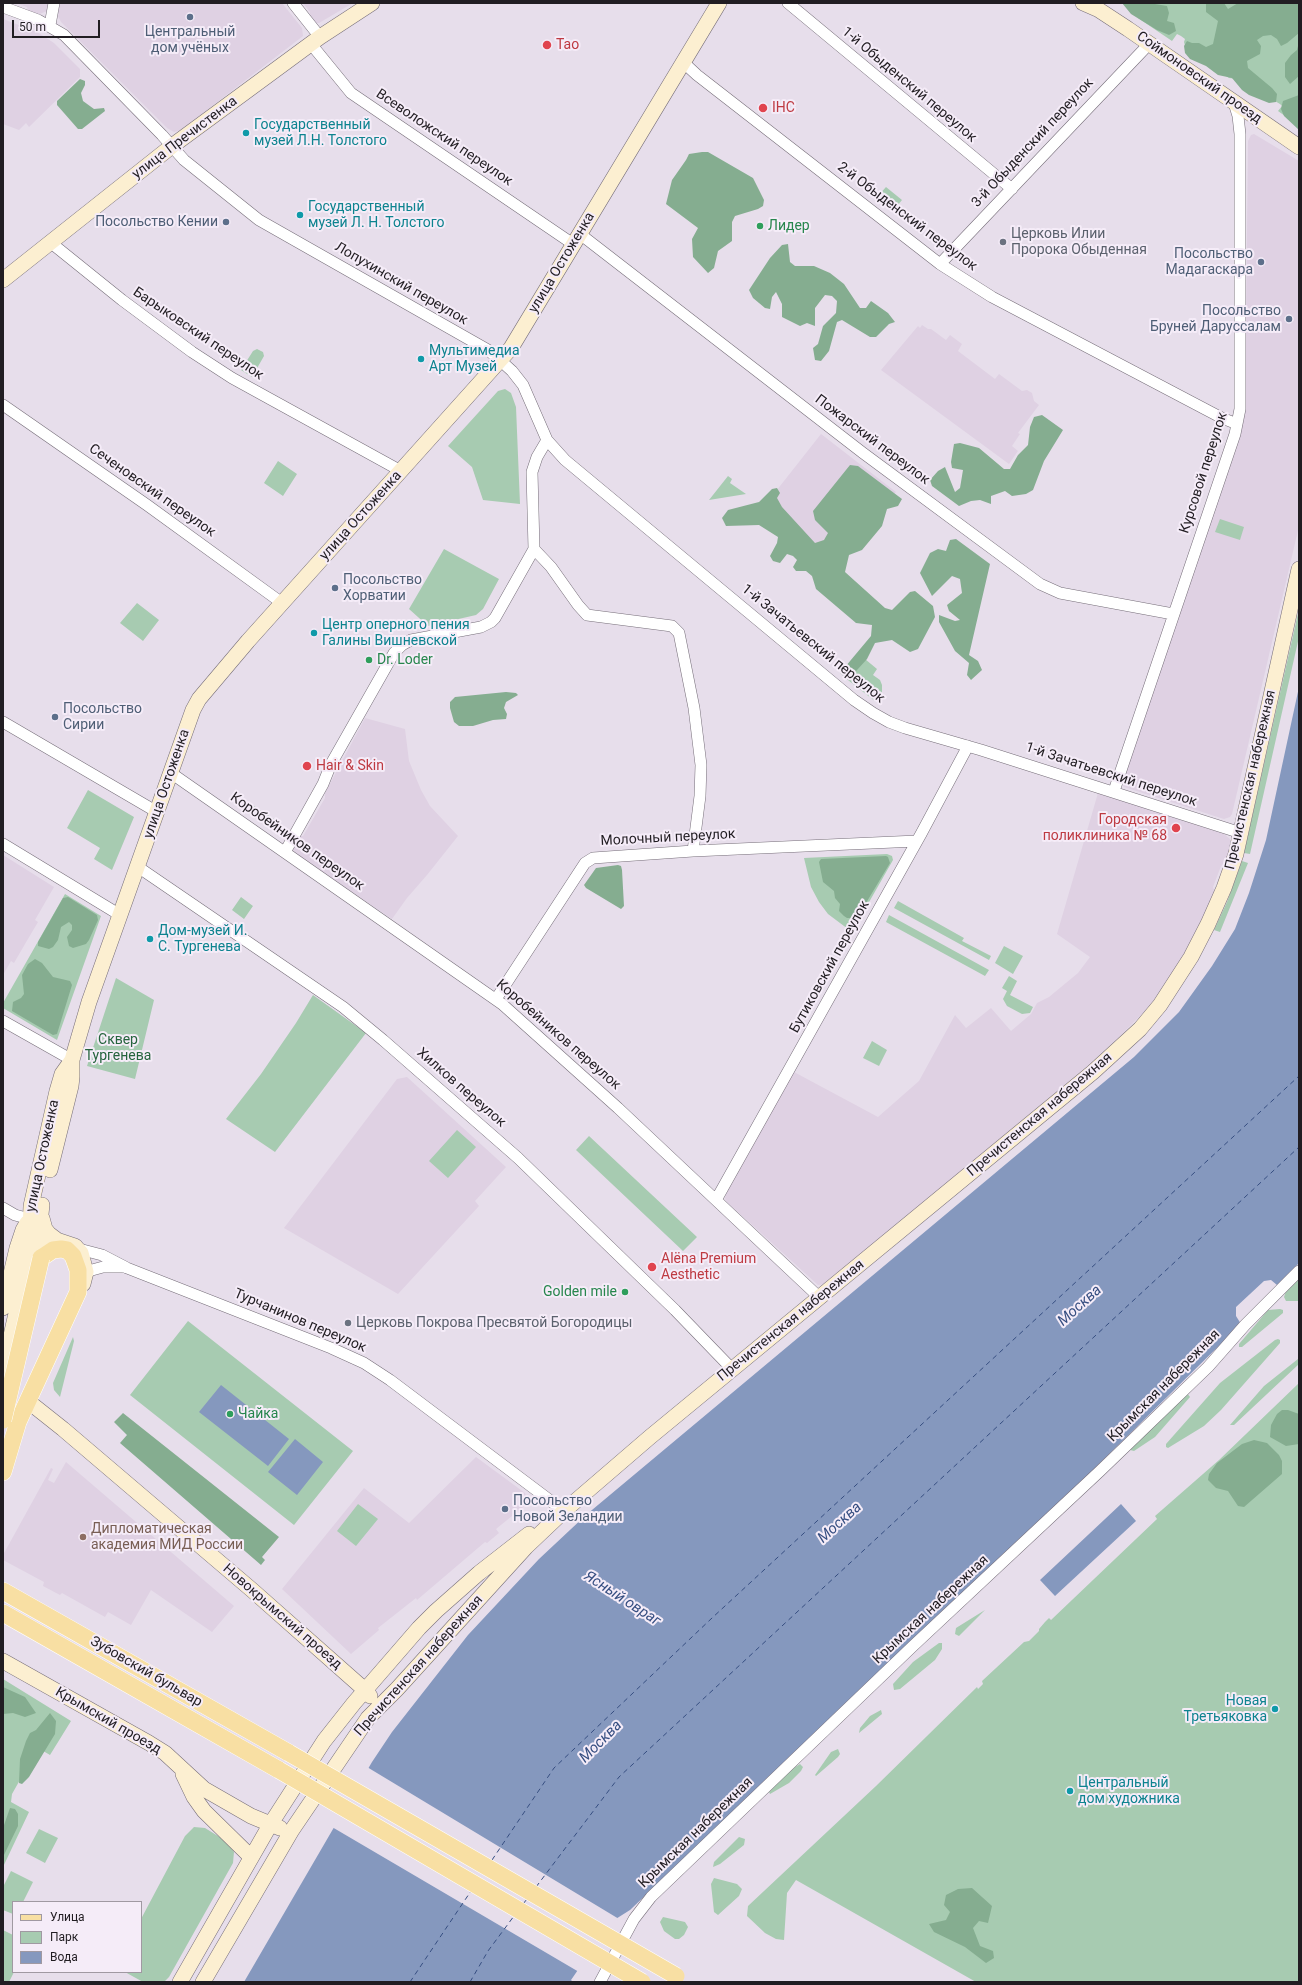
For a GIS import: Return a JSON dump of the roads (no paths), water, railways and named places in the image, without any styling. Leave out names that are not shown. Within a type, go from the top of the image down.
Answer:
[{"type":"main road","name":"улица Пречистенка","points":[[3,280],[172,146],[316,41],[372,3]]},
{"type":"main road","name":"улица Остоженка","points":[[3,1371],[35,1257],[35,1216],[62,1074],[72,1060],[120,915],[193,710],[200,699],[282,603],[501,361],[518,337],[719,3]]},
{"type":"main road","name":"Соймоновский проезд","points":[[1083,3],[1095,7],[1299,147]]},
{"type":"main road","name":"Пречистенская набережная","points":[[203,1982],[292,1830],[368,1718],[397,1689],[501,1574],[562,1513],[732,1369],[1093,1072],[1140,1029],[1160,1005],[1191,957],[1224,888],[1241,833],[1299,569]]},
{"type":"main road","name":"улица Остоженка","points":[[35,1216],[43,1223],[49,1234],[79,1249]]},
{"type":"main road","points":[[3,1308],[17,1248],[23,1230],[35,1216]]},
{"type":"main road","points":[[3,1472],[12,1440],[81,1281],[84,1258],[79,1249]]},
{"type":"main road","points":[[3,1420],[35,1257],[53,1250],[67,1250],[77,1263],[81,1281]]},
{"type":"main road","name":"Новокрымский проезд","points":[[29,1402],[201,1547],[365,1690]]},
{"type":"main road","name":"Пречистенская набережная","points":[[180,1982],[270,1825],[324,1741],[365,1690],[436,1611],[524,1537],[562,1513]]},
{"type":"main road","name":"Зубовский бульвар","points":[[3,1590],[681,1979]]},
{"type":"main road","name":"Зубовский бульвар","points":[[3,1613],[279,1770],[642,1982]]},
{"type":"main road","name":"Крымский проезд","points":[[3,1661],[165,1753],[204,1789],[270,1825],[292,1830]]},
{"type":"main road","points":[[365,1690],[370,1695],[368,1718]]},
{"type":"main road","points":[[182,1770],[194,1797],[204,1811],[252,1857]]},
{"type":"street","points":[[50,25],[54,3]]},
{"type":"street","name":"Всеволожский переулок","points":[[293,3],[316,41],[351,93],[576,239]]},
{"type":"street","name":"1-й Обыденский переулок","points":[[788,3],[1012,189]]},
{"type":"street","name":"Лопухинский переулок","points":[[3,7],[50,25],[64,35],[193,168],[268,225],[488,350],[501,361]]},
{"type":"street","name":"3-й Обыденский переулок","points":[[940,264],[1149,44]]},
{"type":"street","name":"2-й Обыденский переулок","points":[[683,62],[697,75],[940,264],[992,297],[1215,414],[1237,424]]},
{"type":"street","name":"Курсовой переулок","points":[[1114,791],[1237,424],[1241,400],[1240,134],[1238,116],[1234,103]]},
{"type":"street","name":"Пожарский переулок","points":[[576,239],[1040,584],[1060,593],[1173,614]]},
{"type":"street","name":"Барыковский переулок","points":[[50,242],[122,300],[192,352],[232,378],[401,471]]},
{"type":"street","name":"1-й Зачатьевский переулок","points":[[501,361],[512,371],[523,385],[547,440],[565,460],[854,700],[889,722],[1114,791],[1241,833]]},
{"type":"street","name":"Сеченовский переулок","points":[[3,405],[147,505],[282,603]]},
{"type":"street","points":[[285,852],[323,784],[332,764],[394,654],[402,645],[411,640],[481,627],[496,618],[534,549],[532,472],[537,457],[547,440]]},
{"type":"street","points":[[534,549],[551,567],[583,612],[587,615],[672,626],[680,633],[694,708],[701,765],[700,796],[693,851]]},
{"type":"street","points":[[3,722],[157,812]]},
{"type":"street","name":"Бутиковский переулок","points":[[716,1200],[917,841],[968,746]]},
{"type":"street","name":"Коробейников переулок","points":[[171,773],[496,999],[612,1102],[820,1298]]},
{"type":"street","name":"Молочный переулок","points":[[496,999],[588,860],[597,857],[693,851],[917,841]]},
{"type":"street","points":[[3,844],[120,915]]},
{"type":"street","name":"Хилков переулок","points":[[138,867],[333,1001],[379,1037],[518,1158],[675,1310],[732,1369]]},
{"type":"street","points":[[3,1021],[72,1060]]},
{"type":"street","points":[[3,1208],[15,1215],[35,1216]]},
{"type":"street","name":"Турчанинов переулок","points":[[79,1249],[102,1255],[128,1268],[331,1348],[364,1363],[390,1380],[562,1513]]},
{"type":"street","name":"Турчанинов переулок","points":[[81,1281],[103,1267],[128,1268]]},
{"type":"street","name":"Крымская набережная","points":[[600,1982],[634,1919],[651,1897],[901,1657],[1112,1460],[1208,1367],[1245,1325],[1299,1271]]},
{"type":"water","points":[[1299,687],[1299,1263],[1277,1285],[1271,1280],[1264,1281],[1236,1307],[1236,1316],[1241,1324],[1091,1472],[630,1910],[611,1922],[571,1980],[573,1982],[244,1982],[372,1762],[392,1732],[468,1635],[539,1559],[586,1515],[1134,1057],[1179,1012],[1212,966],[1235,929],[1249,893],[1266,840]]},
{"type":"water","points":[[221,1385],[289,1439],[268,1466],[199,1412]]},
{"type":"water","points":[[295,1439],[323,1462],[297,1495],[268,1472]]},
{"type":"water","points":[[1121,1504],[1136,1521],[1055,1596],[1040,1580]]},
{"type":"place","name":"Центральный дом учёных","points":[[190,17]]},
{"type":"place","name":"Тао","points":[[547,45]]},
{"type":"place","name":"IHC","points":[[763,108]]},
{"type":"place","name":"Государственный музей Л.Н. Толстого","points":[[246,133]]},
{"type":"place","name":"Государственный музей Л. Н. Толстого","points":[[300,215]]},
{"type":"place","name":"Посольство Кении","points":[[226,222]]},
{"type":"place","name":"Лидер","points":[[760,226]]},
{"type":"place","name":"Церковь Илии Пророка Обыденная","points":[[1003,242]]},
{"type":"place","name":"Посольство Мадагаскара","points":[[1261,262]]},
{"type":"place","name":"Посольство Бруней Даруссалам","points":[[1289,319]]},
{"type":"place","name":"Мультимедиа Арт Музей","points":[[421,359]]},
{"type":"place","name":"Посольство Хорватии","points":[[335,588]]},
{"type":"place","name":"Центр оперного пения Галины Вишневской","points":[[314,633]]},
{"type":"place","name":"Dr. Loder","points":[[369,660]]},
{"type":"place","name":"Посольство Сирии","points":[[55,717]]},
{"type":"place","name":"Hair & Skin","points":[[307,766]]},
{"type":"place","name":"Городская поликлиника № 68","points":[[1176,828]]},
{"type":"place","name":"Дом-музей И. С. Тургенева","points":[[150,939]]},
{"type":"place","name":"Alёna Premium Aesthetic","points":[[652,1267]]},
{"type":"place","name":"Golden mile","points":[[625,1292]]},
{"type":"place","name":"Церковь Покрова Пресвятой Богородицы","points":[[348,1323]]},
{"type":"place","name":"Чайка","points":[[230,1414]]},
{"type":"place","name":"Посольство Новой Зеландии","points":[[505,1509]]},
{"type":"place","name":"Дипломатическая академия МИД России","points":[[83,1537]]},
{"type":"place","name":"Новая Третьяковка","points":[[1275,1709]]},
{"type":"place","name":"Центральный дом художника","points":[[1070,1791]]},
{"type":"park label","name":"Сквер Тургенева","points":[[118,1048]]},
{"type":"water label","name":"Москва","points":[[1080,1306]]},
{"type":"water label","name":"Москва","points":[[840,1523]]},
{"type":"water label","name":"Ясный овраг","points":[[622,1599]]},
{"type":"water label","name":"Москва","points":[[601,1742]]}]
